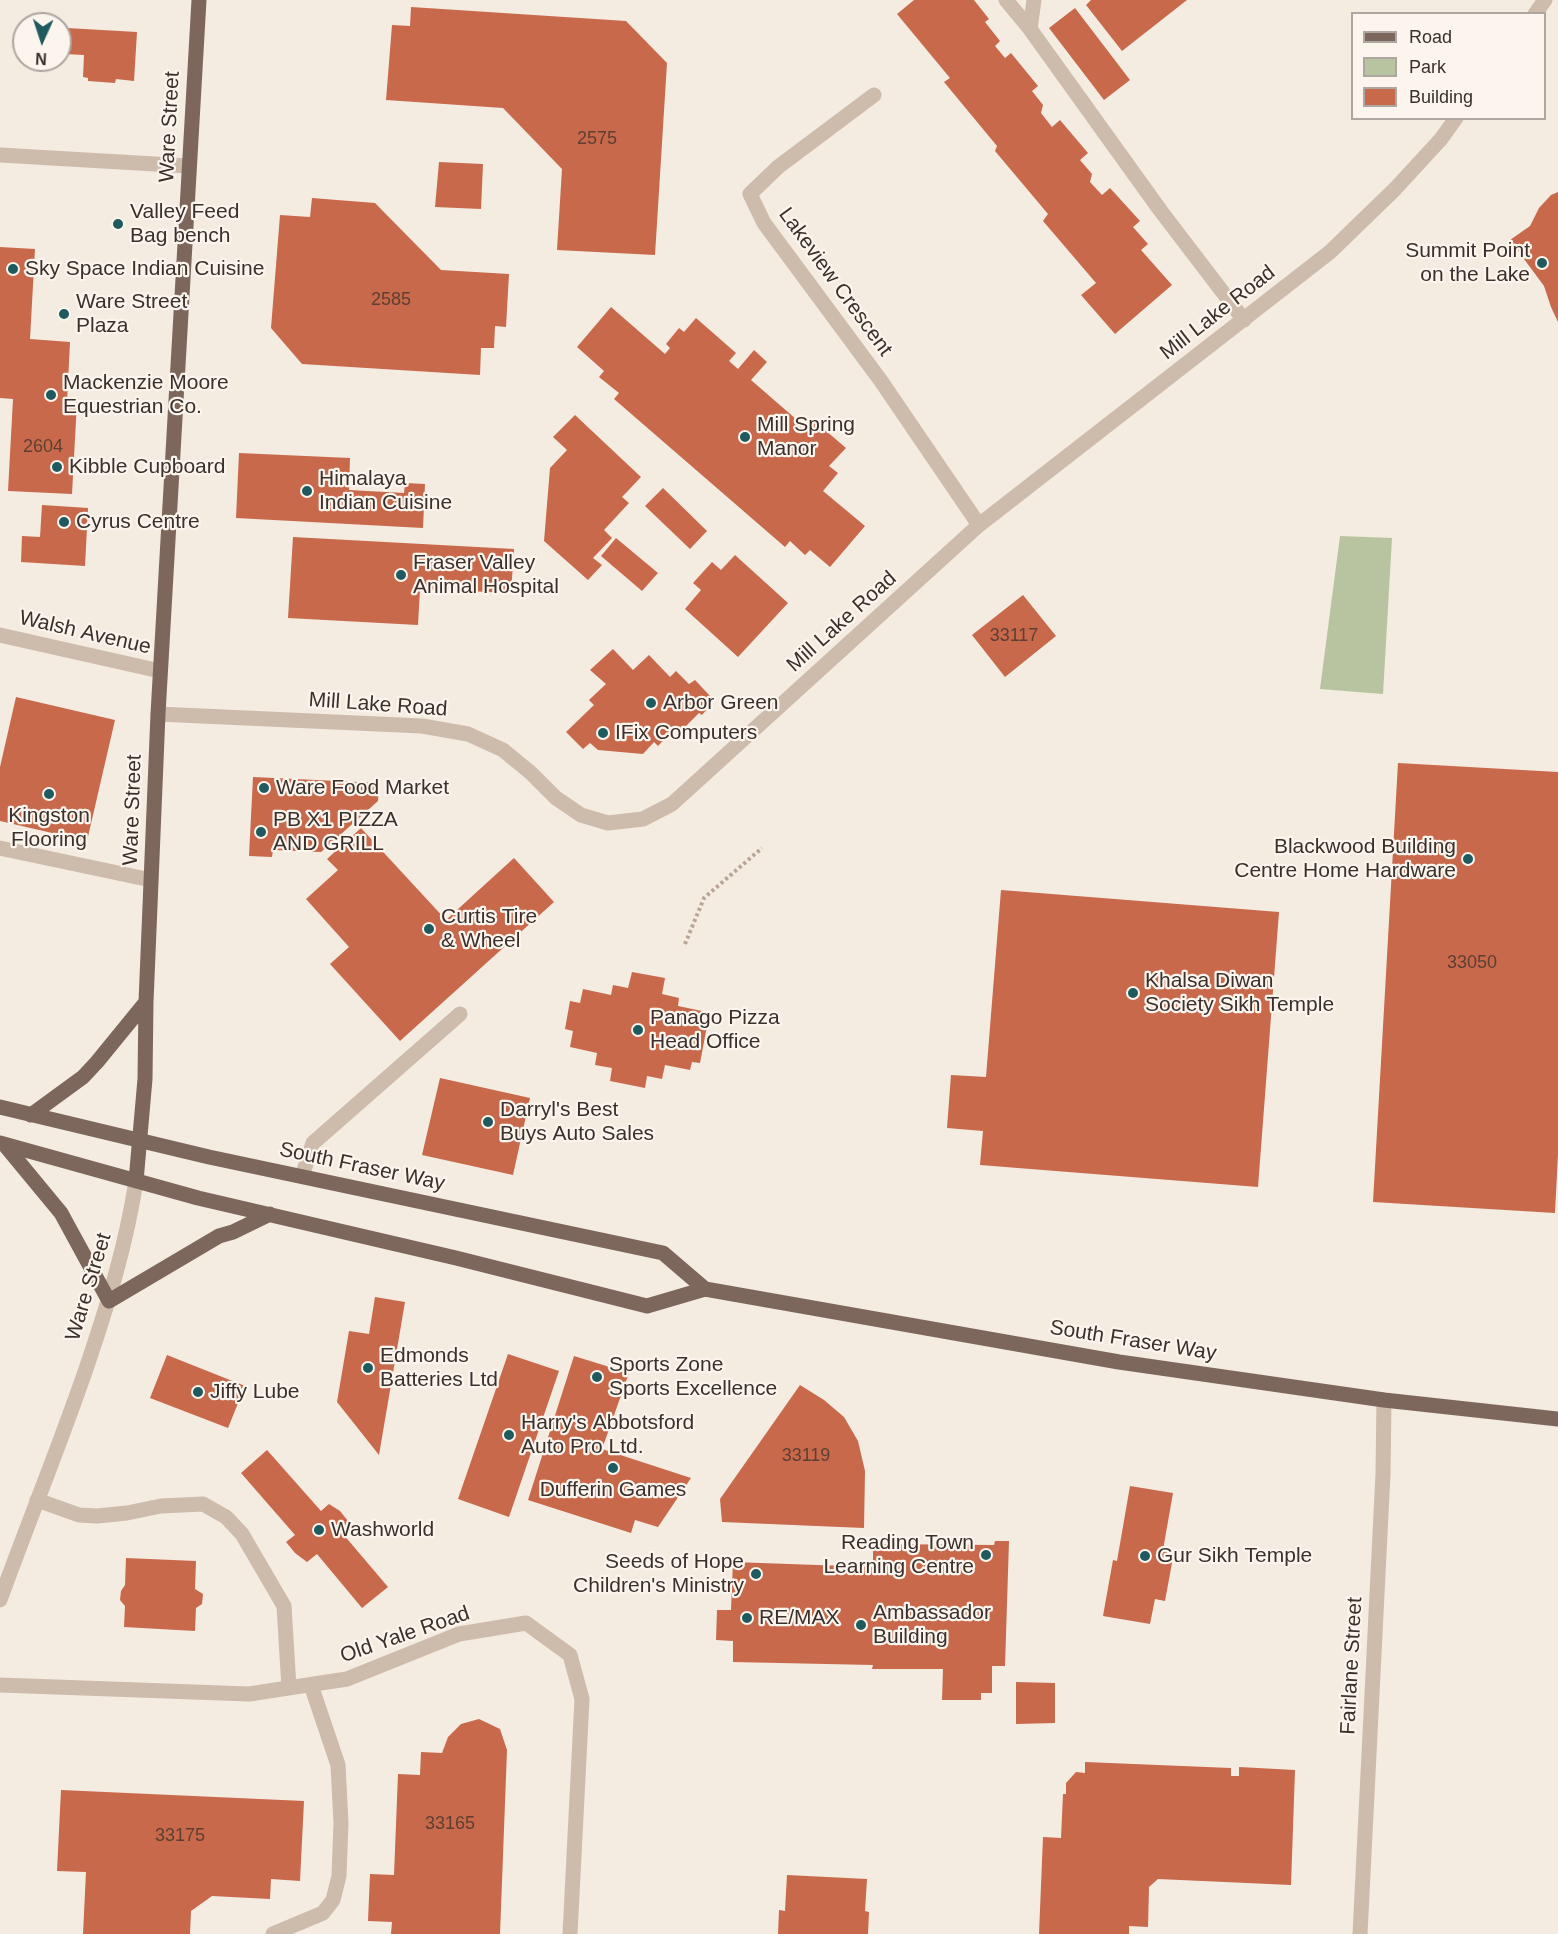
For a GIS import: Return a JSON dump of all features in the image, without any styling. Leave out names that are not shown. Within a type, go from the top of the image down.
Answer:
[{"type":"main road","name":"Ware Street","points":[[136,1180],[145,1079],[146,1002],[160,671],[199,0]]},
{"type":"main road","points":[[31,1115],[83,1077],[146,1002]]},
{"type":"main road","name":"South Fraser Way","points":[[0,1107],[209,1157],[663,1253],[705,1289]]},
{"type":"main road","points":[[2,1144],[61,1213],[110,1300],[219,1236],[233,1232],[270,1214]]},
{"type":"main road","name":"South Fraser Way","points":[[2,1144],[198,1198],[647,1306],[705,1289],[1119,1362],[1384,1400],[1558,1419]]},
{"type":"street","points":[[1006,0],[1030,29],[1160,210],[1244,320]]},
{"type":"street","points":[[1030,29],[1034,0]]},
{"type":"street","name":"Lakeview Crescent","points":[[874,95],[778,167],[750,194],[764,223],[881,381],[980,525]]},
{"type":"street","name":"Mill Lake Road","points":[[158,714],[422,726],[468,734],[503,750],[556,798],[581,815],[608,823],[643,819],[672,804],[980,525],[1330,252],[1395,189],[1441,139],[1455,120]]},
{"type":"street","points":[[0,155],[189,166]]},
{"type":"street","name":"Walsh Avenue","points":[[0,635],[160,671]]},
{"type":"street","points":[[0,848],[151,880]]},
{"type":"street","points":[[302,1176],[313,1143],[460,1014]]},
{"type":"street","name":"Ware Street","points":[[0,1600],[69,1418],[110,1300],[128,1233],[136,1180]]},
{"type":"street","name":"Fairlane Street","points":[[1360,1934],[1383,1474],[1384,1400]]},
{"type":"street","points":[[37,1500],[79,1515],[97,1516],[161,1506],[203,1504],[226,1517],[242,1534],[284,1606],[289,1688]]},
{"type":"street","name":"Old Yale Road","points":[[0,1684],[249,1694],[348,1679],[459,1634],[526,1623],[570,1656],[582,1699],[570,1934]]},
{"type":"street","points":[[273,1934],[323,1913],[333,1900],[339,1876],[341,1823],[338,1765],[311,1685]]},
{"type":"path","points":[[685,944],[704,898],[762,848]]},
{"type":"green space","points":[[1340,536],[1392,538],[1383,694],[1320,689]]},
{"type":"building","points":[[914,0],[974,0],[989,19],[985,22],[1000,41],[995,46],[1005,58],[1011,53],[1038,86],[1032,91],[1043,105],[1041,113],[1052,127],[1060,120],[1088,153],[1080,160],[1092,174],[1090,182],[1102,195],[1110,188],[1140,221],[1133,227],[1148,244],[1141,250],[1172,285],[1115,334],[1081,295],[1096,283],[1043,221],[1048,214],[995,151],[997,146],[944,82],[950,78],[897,14]]},
{"type":"building","points":[[1091,0],[1187,0],[1122,51],[1086,5]]},
{"type":"building","points":[[411,7],[626,21],[667,63],[655,255],[557,250],[562,169],[503,108],[386,100],[392,25],[410,26]]},
{"type":"building","points":[[1075,8],[1130,80],[1104,100],[1049,28]]},
{"type":"building","points":[[72,28],[137,32],[134,81],[116,79],[115,83],[88,81],[88,78],[83,77],[84,55],[72,54]]},
{"type":"building","points":[[439,162],[483,164],[481,209],[435,207]]},
{"type":"building","name":"Summit Point on the Lake","points":[[1558,192],[1558,322],[1544,286],[1510,240],[1530,226],[1539,208],[1551,195]]},
{"type":"building","points":[[312,198],[375,203],[441,270],[509,274],[506,327],[495,326],[494,348],[481,348],[480,375],[302,364],[271,328],[280,215],[310,217]]},
{"type":"building","points":[[0,247],[35,249],[30,339],[70,342],[67,402],[77,402],[72,494],[8,491],[13,399],[0,398]]},
{"type":"building","name":"Mill Spring Manor","points":[[611,307],[665,354],[670,348],[666,344],[679,328],[684,332],[696,318],[736,353],[729,361],[738,369],[754,350],[767,362],[751,380],[804,426],[811,418],[846,448],[829,466],[838,473],[823,491],[865,526],[830,567],[810,550],[805,555],[790,541],[785,547],[614,399],[619,393],[599,377],[604,371],[577,347]]},
{"type":"building","points":[[575,415],[641,477],[622,497],[629,503],[604,530],[612,538],[593,558],[602,565],[588,580],[544,541],[550,468],[567,450],[553,437]]},
{"type":"building","name":"Himalaya Indian Cuisine","points":[[239,453],[350,458],[349,490],[404,493],[405,483],[425,484],[423,528],[236,518]]},
{"type":"building","points":[[663,488],[707,531],[690,549],[645,506]]},
{"type":"building","name":"Cyrus Centre","points":[[42,505],[88,508],[85,566],[21,562],[22,536],[40,537]]},
{"type":"building","name":"Fraser Valley Animal Hospital","points":[[293,537],[514,549],[511,593],[420,589],[418,625],[288,618]]},
{"type":"building","points":[[616,538],[658,573],[642,591],[601,556]]},
{"type":"building","points":[[735,555],[788,603],[738,657],[685,609],[701,590],[693,583],[712,562],[721,570]]},
{"type":"building","points":[[1023,595],[1056,636],[1005,677],[972,635]]},
{"type":"building","name":"Arbor Green","points":[[613,649],[633,670],[649,655],[670,677],[676,671],[689,684],[695,680],[711,697],[709,707],[702,715],[699,713],[681,731],[676,727],[658,746],[654,742],[643,754],[598,750],[590,743],[583,749],[566,732],[594,705],[589,700],[606,684],[590,670]]},
{"type":"building","name":"Kingston Flooring","points":[[16,697],[115,720],[87,841],[0,821],[0,767]]},
{"type":"building","points":[[1398,763],[1558,772],[1558,1154],[1555,1213],[1373,1202]]},
{"type":"building","points":[[253,777],[379,783],[378,801],[321,852],[273,850],[272,857],[249,856]]},
{"type":"building","name":"Curtis Tire & Wheel","points":[[361,828],[446,920],[514,858],[554,902],[400,1041],[330,964],[349,947],[306,899],[338,870],[327,859]]},
{"type":"building","name":"Khalsa Diwan Society Sikh Temple","points":[[1001,890],[1279,912],[1258,1187],[980,1165],[983,1131],[947,1128],[951,1075],[986,1077]]},
{"type":"building","name":"Panago Pizza Head Office","points":[[632,972],[665,978],[662,994],[679,998],[678,1006],[702,1011],[699,1024],[707,1026],[700,1063],[692,1062],[690,1070],[665,1065],[662,1079],[647,1076],[645,1088],[610,1081],[612,1068],[595,1065],[597,1053],[570,1047],[573,1031],[565,1029],[570,1001],[580,1003],[583,989],[611,995],[613,985],[628,988]]},
{"type":"building","points":[[440,1078],[530,1098],[513,1175],[422,1155]]},
{"type":"building","name":"Edmonds Batteries Ltd","points":[[375,1297],[405,1302],[379,1455],[337,1402],[349,1331],[369,1334]]},
{"type":"building","name":"Harry's Abbotsford Auto Pro Ltd.","points":[[508,1354],[559,1371],[509,1517],[458,1499]]},
{"type":"building","name":"Jiffy Lube","points":[[167,1355],[245,1386],[228,1428],[150,1398]]},
{"type":"building","points":[[574,1356],[629,1373],[602,1449],[691,1478],[658,1527],[635,1520],[631,1533],[528,1500]]},
{"type":"building","points":[[800,1385],[824,1400],[844,1417],[858,1441],[865,1471],[864,1528],[722,1522],[720,1499]]},
{"type":"building","name":"Washworld","points":[[267,1450],[321,1511],[329,1504],[340,1511],[352,1526],[343,1534],[388,1587],[362,1608],[317,1554],[307,1562],[295,1553],[286,1542],[295,1535],[241,1473]]},
{"type":"building","name":"Gur Sikh Temple","points":[[1130,1486],[1173,1493],[1163,1550],[1174,1552],[1165,1601],[1155,1599],[1150,1624],[1103,1616],[1113,1560],[1117,1561]]},
{"type":"building","name":"Ambassador Building","points":[[995,1541],[1009,1541],[1005,1666],[992,1666],[992,1693],[981,1693],[981,1700],[942,1700],[943,1669],[872,1669],[873,1665],[733,1662],[733,1641],[716,1640],[717,1610],[731,1610],[733,1562],[873,1567],[873,1544],[994,1545]]},
{"type":"building","points":[[126,1558],[196,1561],[195,1589],[203,1594],[202,1604],[196,1608],[195,1631],[124,1627],[125,1606],[120,1600],[121,1591],[125,1585]]},
{"type":"building","points":[[1016,1682],[1055,1683],[1055,1723],[1016,1724]]},
{"type":"building","points":[[479,1719],[500,1729],[507,1750],[500,1934],[391,1934],[392,1922],[368,1921],[370,1874],[394,1875],[398,1774],[420,1775],[421,1752],[442,1753],[448,1737],[461,1724]]},
{"type":"building","points":[[1085,1762],[1231,1768],[1231,1776],[1239,1776],[1239,1767],[1295,1770],[1291,1885],[1158,1879],[1149,1887],[1148,1927],[1129,1926],[1129,1934],[1039,1934],[1043,1837],[1061,1838],[1063,1794],[1066,1794],[1066,1783],[1076,1772],[1085,1773]]},
{"type":"building","points":[[61,1790],[304,1801],[300,1881],[271,1879],[270,1899],[212,1896],[191,1911],[190,1934],[83,1934],[86,1872],[57,1871]]},
{"type":"building","points":[[787,1875],[867,1879],[865,1911],[869,1912],[868,1934],[778,1934],[779,1910],[785,1911]]},
{"type":"place","name":"Valley Feed Bag bench","points":[[118,224]]},
{"type":"place","name":"Summit Point on the Lake","points":[[1542,263]]},
{"type":"place","name":"Sky Space Indian Cuisine","points":[[13,269]]},
{"type":"place","name":"Ware Street Plaza","points":[[64,314]]},
{"type":"place","name":"Mackenzie Moore Equestrian Co.","points":[[51,395]]},
{"type":"place","name":"Mill Spring Manor","points":[[745,437]]},
{"type":"place","name":"Kibble Cupboard","points":[[57,467]]},
{"type":"place","name":"Himalaya Indian Cuisine","points":[[307,491]]},
{"type":"place","name":"Cyrus Centre","points":[[64,522]]},
{"type":"place","name":"Fraser Valley Animal Hospital","points":[[401,575]]},
{"type":"place","name":"Arbor Green","points":[[651,703]]},
{"type":"place","name":"IFix Computers","points":[[603,733]]},
{"type":"place","name":"Ware Food Market","points":[[264,788]]},
{"type":"place","name":"Kingston Flooring","points":[[49,794]]},
{"type":"place","name":"PB X1 PIZZA AND GRILL","points":[[261,832]]},
{"type":"place","name":"Blackwood Building Centre Home Hardware","points":[[1468,859]]},
{"type":"place","name":"Curtis Tire & Wheel","points":[[429,929]]},
{"type":"place","name":"Khalsa Diwan Society Sikh Temple","points":[[1133,993]]},
{"type":"place","name":"Panago Pizza Head Office","points":[[638,1030]]},
{"type":"place","name":"Darryl's Best Buys Auto Sales","points":[[488,1122]]},
{"type":"place","name":"Edmonds Batteries Ltd","points":[[368,1368]]},
{"type":"place","name":"Sports Zone Sports Excellence","points":[[597,1377]]},
{"type":"place","name":"Jiffy Lube","points":[[198,1392]]},
{"type":"place","name":"Harry's Abbotsford Auto Pro Ltd.","points":[[509,1435]]},
{"type":"place","name":"Dufferin Games","points":[[613,1468]]},
{"type":"place","name":"Washworld","points":[[319,1530]]},
{"type":"place","name":"Reading Town Learning Centre","points":[[986,1555]]},
{"type":"place","name":"Gur Sikh Temple","points":[[1145,1556]]},
{"type":"place","name":"Seeds of Hope Children's Ministry","points":[[756,1574]]},
{"type":"place","name":"RE/MAX","points":[[747,1618]]},
{"type":"place","name":"Ambassador Building","points":[[861,1625]]}]
